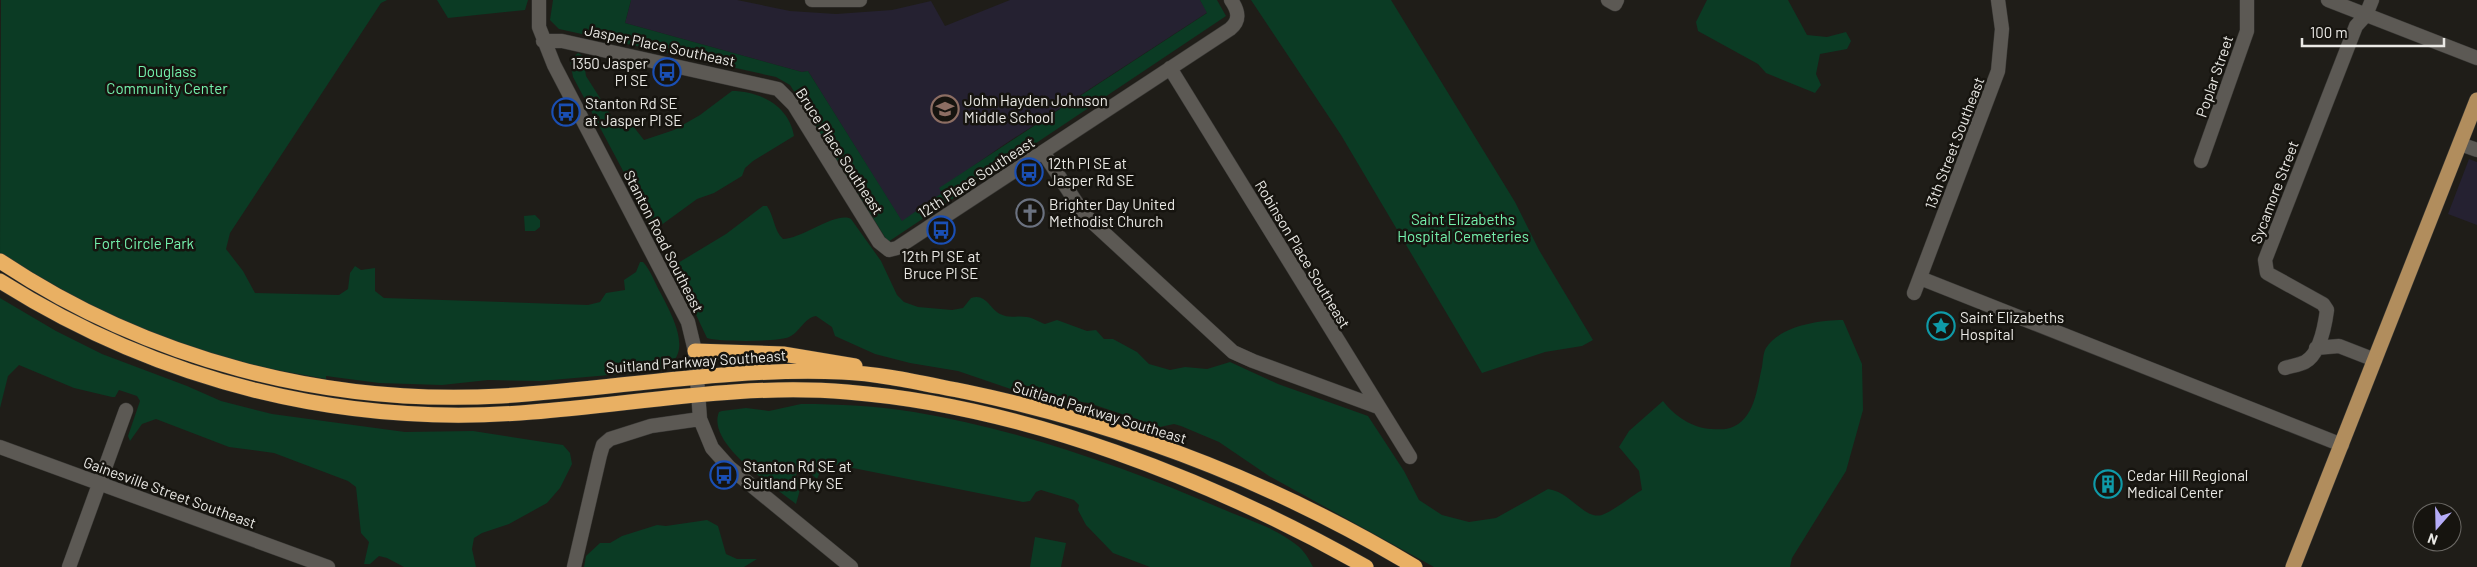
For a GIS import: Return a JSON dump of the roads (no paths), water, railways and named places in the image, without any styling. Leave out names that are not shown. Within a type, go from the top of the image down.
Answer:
[{"type":"highway","name":"Suitland Parkway Southeast","points":[[0,261],[51,293],[133,333],[228,366],[314,386],[386,394],[464,397],[504,396],[697,376],[790,371],[845,372],[907,380],[1050,412],[1164,448],[1237,476],[1300,506],[1415,567]]},
{"type":"highway","points":[[0,281],[70,322],[149,358],[217,381],[310,403],[385,413],[464,415],[537,412],[765,391],[845,392],[928,403],[1008,421],[1095,446],[1185,479],[1272,517],[1366,567]]},
{"type":"highway","points":[[695,351],[769,353],[813,357],[907,380]]},
{"type":"main road","points":[[2294,567],[2477,100]]},
{"type":"street","name":"Stanton Road Southeast","points":[[539,0],[538,22],[543,41],[559,76],[683,311],[695,351],[700,420],[708,441],[723,461],[851,567]]},
{"type":"street","points":[[812,0],[860,0]]},
{"type":"street","name":"12th Place Southeast","points":[[879,242],[886,248],[897,248],[1230,29],[1238,19],[1238,12],[1231,0]]},
{"type":"street","points":[[1608,0],[1615,4],[1617,0]]},
{"type":"street","name":"13th Street Southeast","points":[[1914,293],[1998,71],[2002,29],[1998,0]]},
{"type":"street","name":"Poplar Street","points":[[2201,161],[2247,31],[2247,0]]},
{"type":"street","points":[[2328,0],[2477,58]]},
{"type":"street","points":[[2366,15],[2372,0]]},
{"type":"street","name":"Sycamore Street","points":[[2285,368],[2306,362],[2316,348],[2325,326],[2327,310],[2323,304],[2267,273],[2264,263],[2356,26],[2366,15]]},
{"type":"street","name":"Jasper Place Southeast","points":[[543,41],[562,41],[768,85]]},
{"type":"street","name":"Robinson Place Southeast","points":[[1170,68],[1410,457]]},
{"type":"street","name":"Bruce Place Southeast","points":[[768,85],[787,95],[794,104],[879,242]]},
{"type":"street","points":[[2460,144],[2477,150]]},
{"type":"street","points":[[1044,152],[1078,205],[1090,220],[1232,352],[1253,362],[1378,406]]},
{"type":"street","points":[[1920,278],[2342,445]]},
{"type":"street","points":[[2316,348],[2340,346],[2375,360]]},
{"type":"street","points":[[69,567],[126,410]]},
{"type":"street","points":[[574,567],[603,445],[610,439],[652,426],[700,420]]},
{"type":"street","name":"Gainesville Street Southeast","points":[[0,447],[328,567]]},
{"type":"place","name":"1350 Jasper Pl SE","points":[[667,72]]},
{"type":"place","name":"John Hayden Johnson Middle School","points":[[945,109]]},
{"type":"place","name":"Stanton Rd SE at Jasper Pl SE","points":[[566,112]]},
{"type":"place","name":"12th Pl SE at Jasper Rd SE","points":[[1029,172]]},
{"type":"place","name":"Brighter Day United Methodist Church","points":[[1030,213]]},
{"type":"place","name":"12th Pl SE at Bruce Pl SE","points":[[941,230]]},
{"type":"place","name":"Saint Elizabeths Hospital","points":[[1941,326]]},
{"type":"place","name":"Stanton Rd SE at Suitland Pky SE","points":[[724,475]]},
{"type":"place","name":"Cedar Hill Regional Medical Center","points":[[2108,484]]},
{"type":"park label","name":"Douglass Community Center","points":[[167,80]]},
{"type":"park label","name":"Saint Elizabeths Hospital Cemeteries","points":[[1463,228]]},
{"type":"park label","name":"Fort Circle Park","points":[[144,243]]}]
